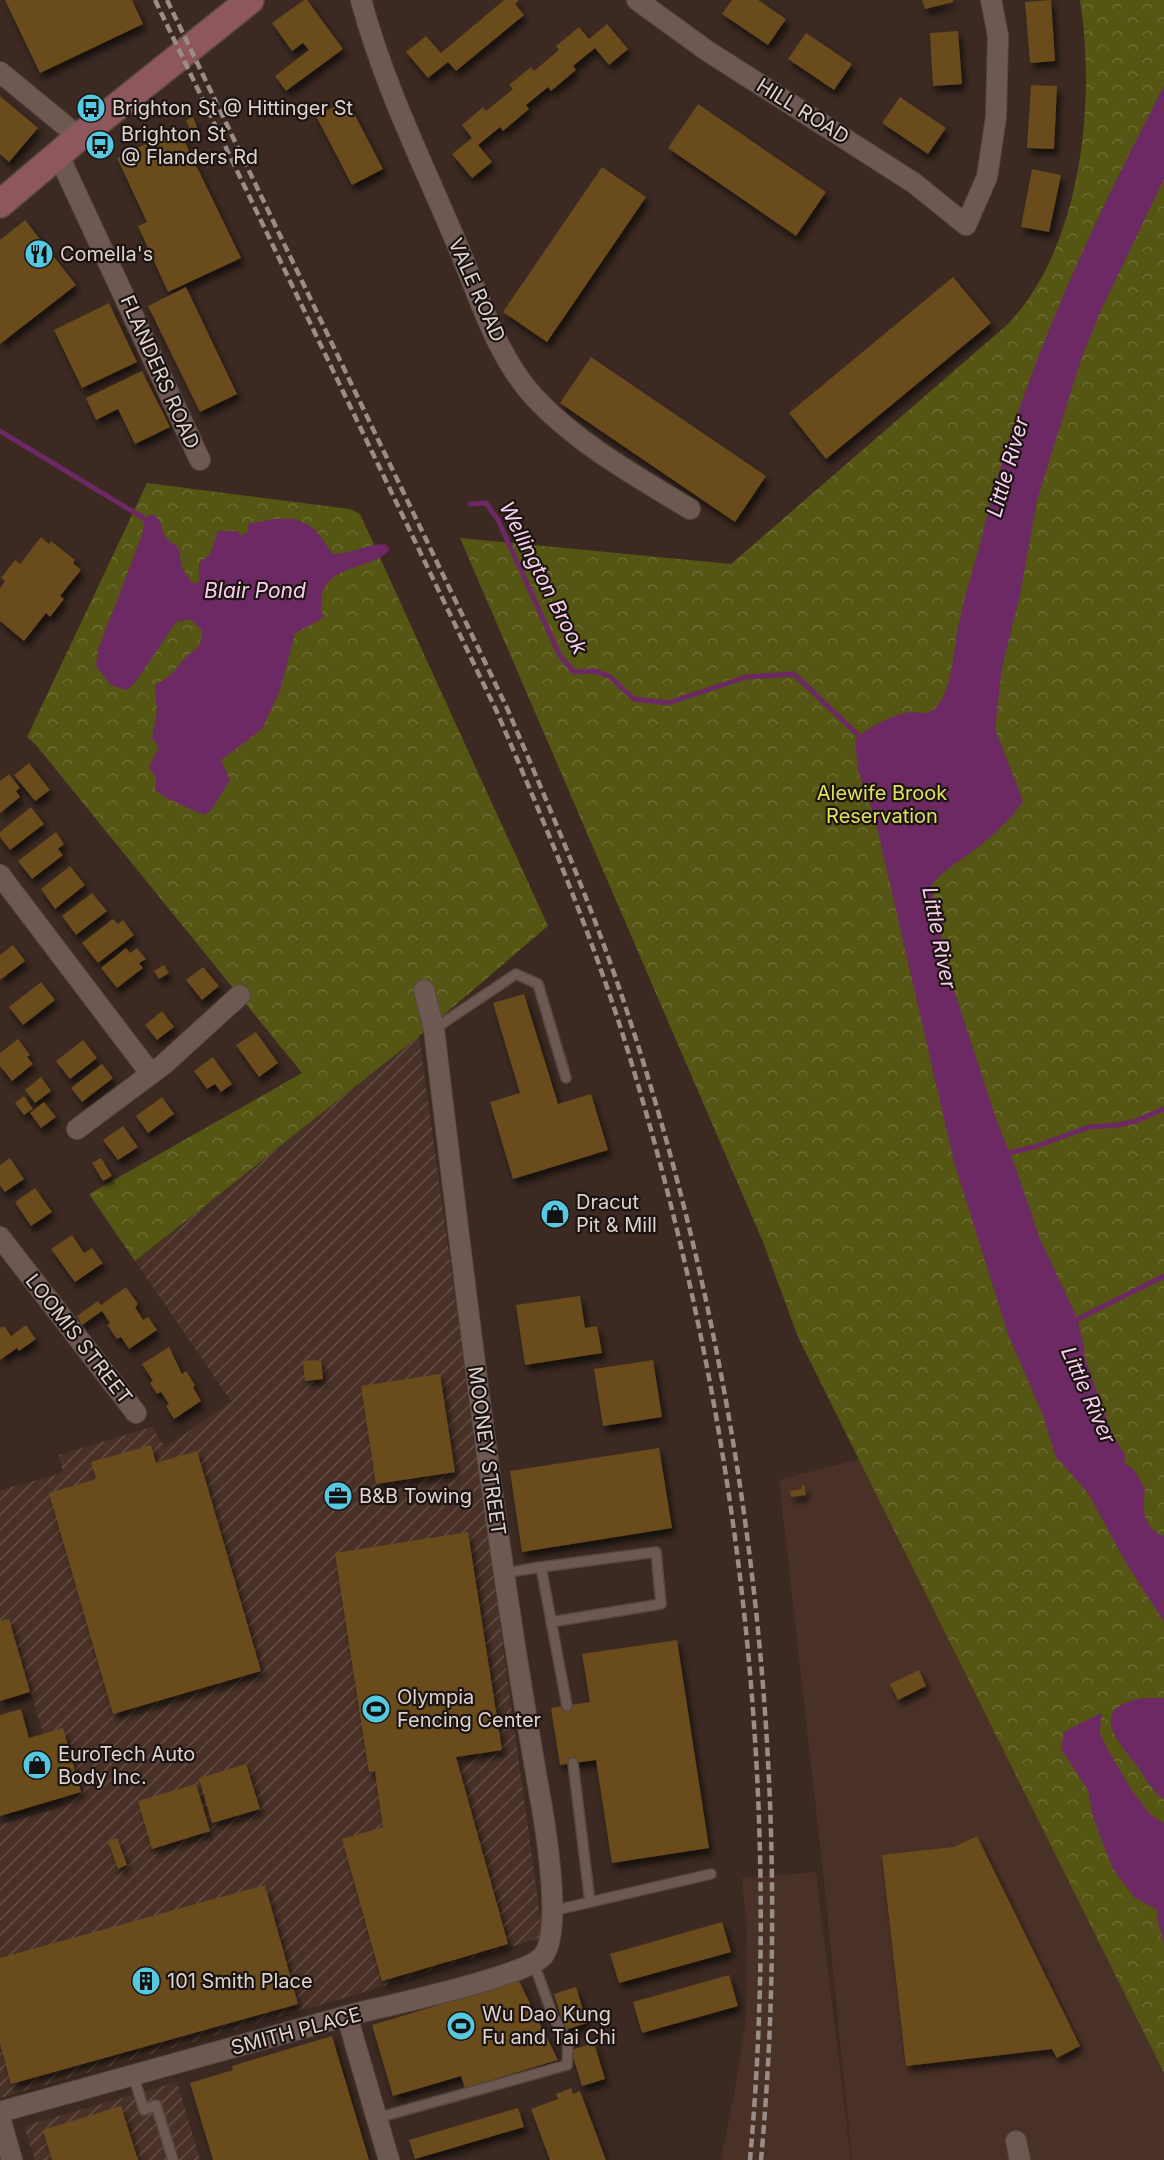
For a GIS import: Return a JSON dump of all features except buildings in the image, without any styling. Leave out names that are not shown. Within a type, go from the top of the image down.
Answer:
[{"type":"main road","points":[[0,204],[58,154],[250,0]]},
{"type":"street","name":"VALE ROAD","points":[[361,0],[379,62],[408,135],[459,247],[485,313],[510,364],[534,397],[575,433],[632,473],[690,509]]},
{"type":"street","name":"HILL ROAD","points":[[637,0],[706,50],[914,183],[966,225],[987,177],[996,117],[998,36],[991,0]]},
{"type":"street","points":[[0,72],[79,137]]},
{"type":"street","name":"FLANDERS ROAD","points":[[58,154],[200,460]]},
{"type":"street","points":[[0,875],[151,1074]]},
{"type":"street","name":"MOONEY STREET","points":[[424,990],[434,1029],[472,1346],[522,1695],[546,1829],[552,1911]]},
{"type":"street","points":[[77,1129],[151,1074],[240,995]]},
{"type":"street","name":"LOOMIS STREET","points":[[0,1237],[136,1413]]},
{"type":"street","points":[[534,1964],[545,1954],[549,1944],[552,1911]]},
{"type":"street","name":"SMITH PLACE","points":[[0,2112],[347,2016],[495,1978],[534,1964]]},
{"type":"street","points":[[347,2016],[389,2160]]},
{"type":"street","points":[[0,2118],[12,2160]]},
{"type":"lane","points":[[434,1029],[516,974],[538,984],[566,1078]]},
{"type":"lane","points":[[505,1573],[656,1552],[662,1604],[551,1622]]},
{"type":"lane","points":[[541,1567],[567,1706]]},
{"type":"lane","points":[[573,1763],[590,1902]]},
{"type":"lane","points":[[552,1911],[711,1874]]},
{"type":"lane","points":[[377,2118],[567,2065],[568,2042],[552,2016],[534,1964]]},
{"type":"lane","points":[[133,2075],[144,2110],[156,2105],[173,2160]]},
{"type":"shaded area","points":[[419,1036],[543,1937],[341,1999],[0,2098],[0,1825],[65,1806],[29,1687],[0,1696],[0,1490],[63,1473],[59,1455],[152,1427],[165,1448],[231,1401],[135,1261]]},
{"type":"shaded area","points":[[859,1459],[1164,2073],[1164,2160],[852,2160],[823,1871],[779,1480]]},
{"type":"shaded area","points":[[816,1872],[851,2160],[721,2160],[746,2018],[747,1930],[742,1878]]},
{"type":"shaded area","points":[[177,2082],[200,2160],[35,2160],[24,2126]]},
{"type":"green space","name":"Alewife Brook Reservation","points":[[1080,0],[1164,0],[1164,2073],[798,1337],[763,1242],[460,538],[731,564],[1008,324],[1033,292],[1053,255],[1068,214],[1078,171],[1084,127],[1086,83],[1085,40]]},
{"type":"green space","points":[[147,483],[350,509],[360,514],[548,926],[419,1036],[135,1261],[89,1194],[302,1073],[36,745],[27,737]]},
{"type":"water","name":"Little River","points":[[1164,86],[1164,179],[1102,308],[1083,354],[1037,500],[1020,595],[1002,667],[995,729],[1023,801],[995,833],[945,871],[931,886],[934,906],[946,920],[943,922],[940,947],[995,1116],[1040,1239],[1077,1318],[1085,1351],[1083,1352],[1111,1431],[1126,1457],[1123,1462],[1134,1470],[1145,1489],[1143,1504],[1148,1524],[1164,1536],[1164,1622],[1126,1563],[1088,1493],[1056,1457],[1042,1413],[1008,1334],[954,1162],[875,819],[858,770],[855,740],[888,718],[903,713],[931,712],[945,694],[963,605],[1016,419],[1059,305],[1083,250]]},
{"type":"water","name":"Blair Pond","points":[[151,514],[160,522],[167,539],[179,549],[182,568],[193,584],[199,581],[199,563],[210,554],[218,531],[237,531],[241,536],[248,532],[248,524],[266,520],[284,518],[308,525],[316,531],[333,554],[378,544],[385,544],[390,549],[374,561],[334,577],[327,584],[321,597],[323,618],[295,633],[280,690],[262,729],[221,760],[230,780],[211,810],[204,815],[166,798],[155,790],[156,778],[149,767],[159,747],[152,738],[157,713],[155,685],[171,675],[182,661],[200,645],[202,630],[190,619],[176,622],[134,684],[127,690],[111,685],[96,666],[98,650],[142,535],[145,519]]},
{"type":"water","points":[[1144,1698],[1164,1698],[1164,1800],[1153,1789],[1122,1746],[1111,1726],[1111,1717],[1116,1709],[1126,1702]]},
{"type":"water","points":[[1101,1713],[1100,1733],[1108,1750],[1131,1789],[1149,1813],[1164,1824],[1164,1945],[1157,1917],[1158,1910],[1135,1898],[1113,1869],[1093,1817],[1088,1790],[1061,1749],[1064,1732]]},
{"type":"waterway","name":"Wellington Brook","points":[[0,431],[145,519],[148,524]]},
{"type":"waterway","name":"Wellington Brook","points":[[470,504],[486,503],[498,520],[560,656],[574,672],[595,671],[609,676],[634,699],[668,703],[746,677],[794,674],[859,736],[862,742]]},
{"type":"waterway","points":[[1006,1155],[1089,1127],[1136,1121],[1164,1109]]},
{"type":"waterway","points":[[1072,1322],[1164,1276]]},
{"type":"railway","points":[[155,0],[497,712],[553,844],[604,977],[633,1068],[670,1201],[701,1336],[725,1471],[744,1608],[755,1746],[761,1884],[759,2022],[750,2160]]},
{"type":"railway","points":[[167,0],[507,708],[591,910],[616,979],[661,1121],[698,1265],[728,1413],[750,1562],[765,1712],[772,1862],[770,2011],[761,2160]]},
{"type":"place","name":"Brighton St @ Hittinger St","points":[[91,108]]},
{"type":"place","name":"Brighton St @ Flanders Rd","points":[[100,145]]},
{"type":"place","name":"Comella's","points":[[39,254]]},
{"type":"place","name":"Dracut Pit & Mill","points":[[555,1214]]},
{"type":"place","name":"B&B Towing","points":[[338,1496]]},
{"type":"place","name":"Olympia Fencing Center","points":[[376,1709]]},
{"type":"place","name":"EuroTech Auto Body Inc.","points":[[37,1765]]},
{"type":"place","name":"101 Smith Place","points":[[146,1981]]},
{"type":"place","name":"Wu Dao Kung Fu and Tai Chi","points":[[461,2026]]}]
